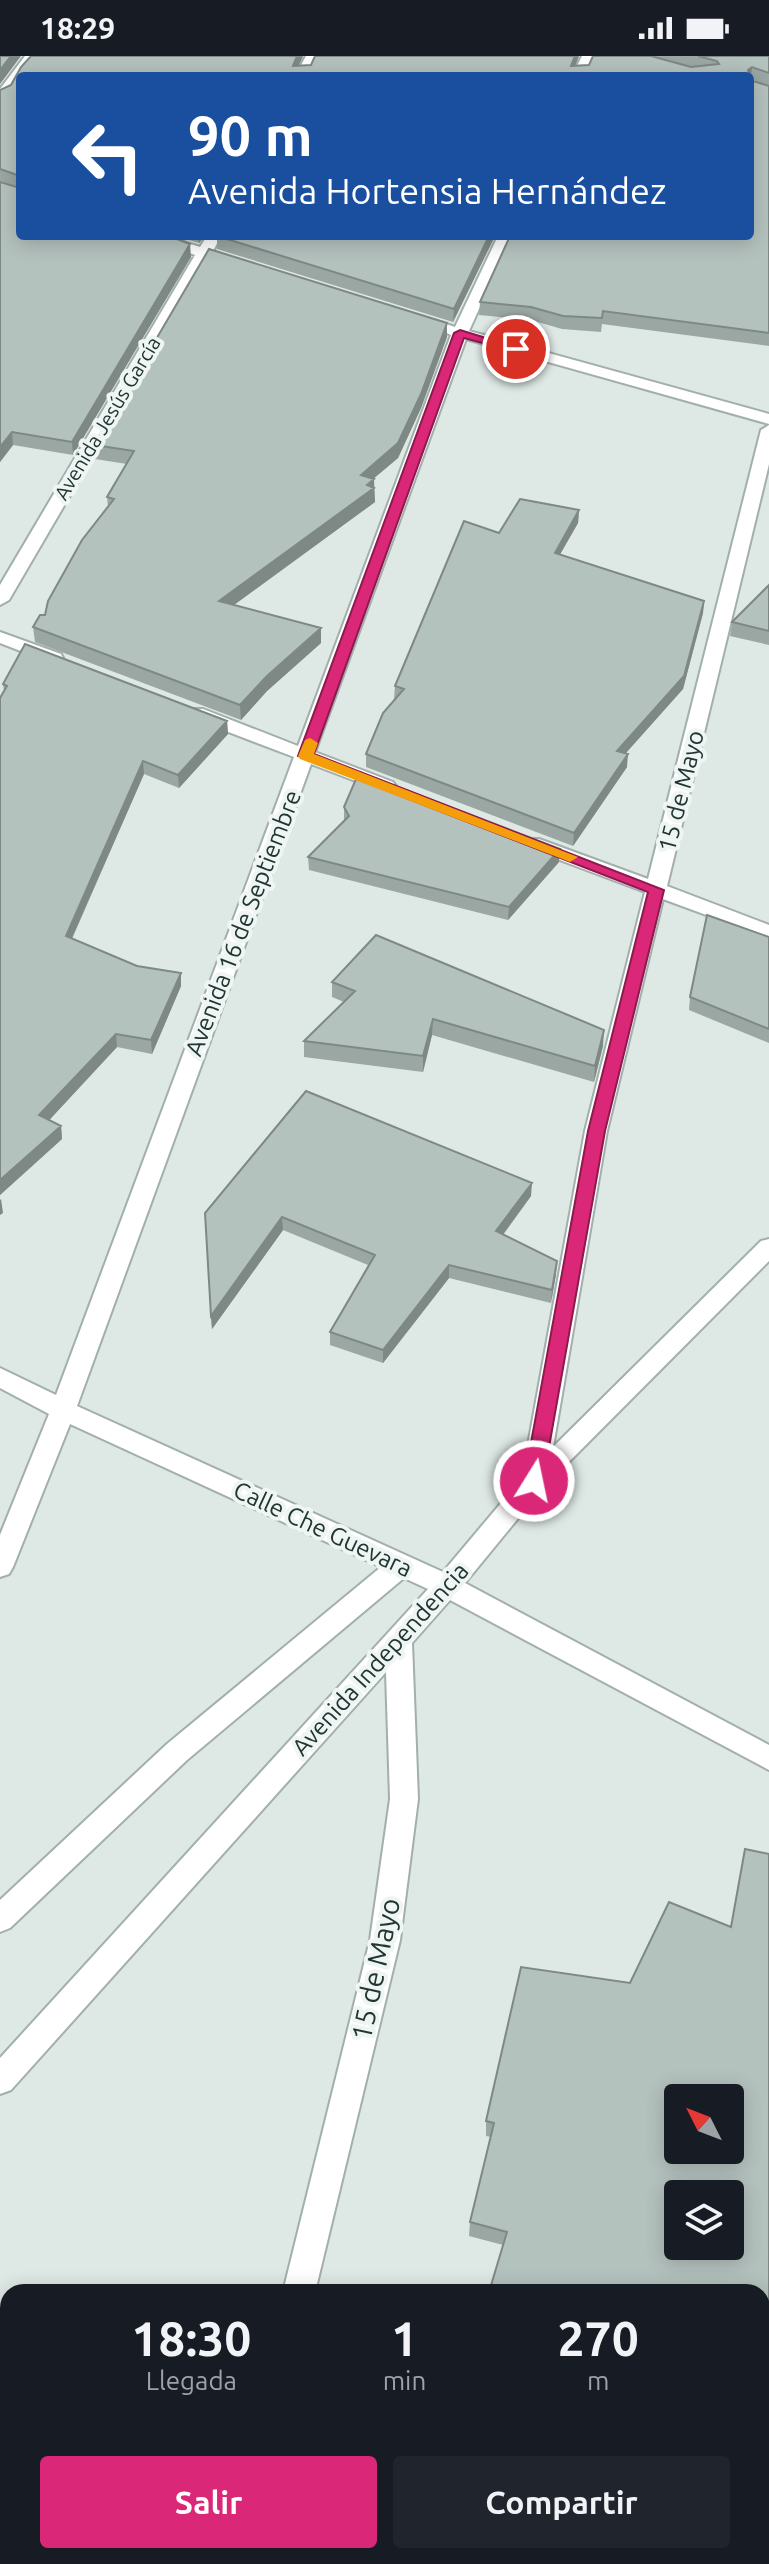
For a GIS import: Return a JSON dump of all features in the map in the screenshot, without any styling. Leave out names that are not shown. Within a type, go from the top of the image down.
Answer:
[{"type":"street","points":[[20,72],[32,56]]},
{"type":"street","points":[[0,98],[16,77]]},
{"type":"street","points":[[162,240],[250,268]]},
{"type":"street","name":"Avenida Jesús García","points":[[0,600],[212,240]]},
{"type":"street","name":"Avenida 16 de Septiembre","points":[[0,1567],[63,1410],[460,333],[503,240]]},
{"type":"street","points":[[430,324],[769,419]]},
{"type":"street","name":"15 de Mayo","points":[[534,1481],[596,1131],[769,430]]},
{"type":"street","points":[[0,637],[68,663]]},
{"type":"street","points":[[178,706],[408,795]]},
{"type":"street","points":[[510,834],[769,932]]},
{"type":"street","name":"Avenida Independencia","points":[[0,2080],[447,1586],[534,1481],[769,1247]]},
{"type":"street","name":"Calle Che Guevara","points":[[0,1377],[63,1410],[447,1586],[769,1758]]},
{"type":"street","points":[[0,1919],[177,1752],[401,1565]]},
{"type":"street","name":"15 de Mayo","points":[[301,2284],[385,1940],[404,1799],[398,1640]]},
{"type":"building","points":[[0,56],[11,56],[0,70]]},
{"type":"building","points":[[31,56],[297,56],[293,66],[311,65],[315,56],[575,56],[571,66],[589,65],[593,56],[651,56],[691,67],[719,64],[698,56],[769,56],[769,73],[752,67],[748,72],[18,72]]},
{"type":"building","points":[[16,76],[16,175],[0,169],[0,90],[11,85]]},
{"type":"building","points":[[754,81],[769,86],[769,333],[603,311],[602,318],[563,316],[531,307],[480,302],[508,240],[754,240]]},
{"type":"building","points":[[0,182],[16,187],[16,240],[180,240],[190,244],[72,442],[12,432],[0,447]]},
{"type":"building","points":[[230,240],[487,240],[454,309]]},
{"type":"building","points":[[209,249],[447,323],[421,394],[398,443],[361,475],[374,479],[367,485],[374,488],[219,601],[321,628],[267,676],[240,705],[33,627],[40,615],[45,615],[48,601],[82,540],[114,499],[107,497],[134,451],[94,445]]},
{"type":"building","points":[[520,499],[579,510],[555,553],[704,601],[684,676],[617,751],[628,754],[574,833],[366,754],[383,713],[404,689],[395,686],[464,521],[499,533]]},
{"type":"building","points":[[769,585],[769,631],[732,622]]},
{"type":"building","points":[[25,644],[227,721],[178,775],[143,761],[66,936],[137,966],[181,973],[151,1040],[116,1034],[39,1115],[61,1126],[0,1180],[0,698],[7,686],[3,684]]},
{"type":"building","points":[[359,772],[560,849],[509,907],[308,857],[349,816],[344,807]]},
{"type":"building","points":[[707,915],[769,937],[769,1029],[690,997]]},
{"type":"building","points":[[376,935],[604,1030],[595,1066],[433,1019],[423,1056],[304,1041],[355,991],[332,982]]},
{"type":"building","points":[[306,1091],[532,1183],[496,1231],[557,1261],[552,1290],[449,1265],[383,1350],[330,1332],[375,1255],[282,1217],[211,1316],[205,1213]]},
{"type":"building","points":[[745,1849],[769,1854],[769,2284],[491,2284],[507,2232],[470,2222],[494,2123],[486,2121],[521,1967],[630,1983],[669,1902],[731,1927]]},
{"type":"slow traffic","points":[[310,743],[306,756],[570,857]]},
{"type":"route","points":[[516,349],[460,333],[306,756],[656,890],[596,1131],[534,1481]]}]
